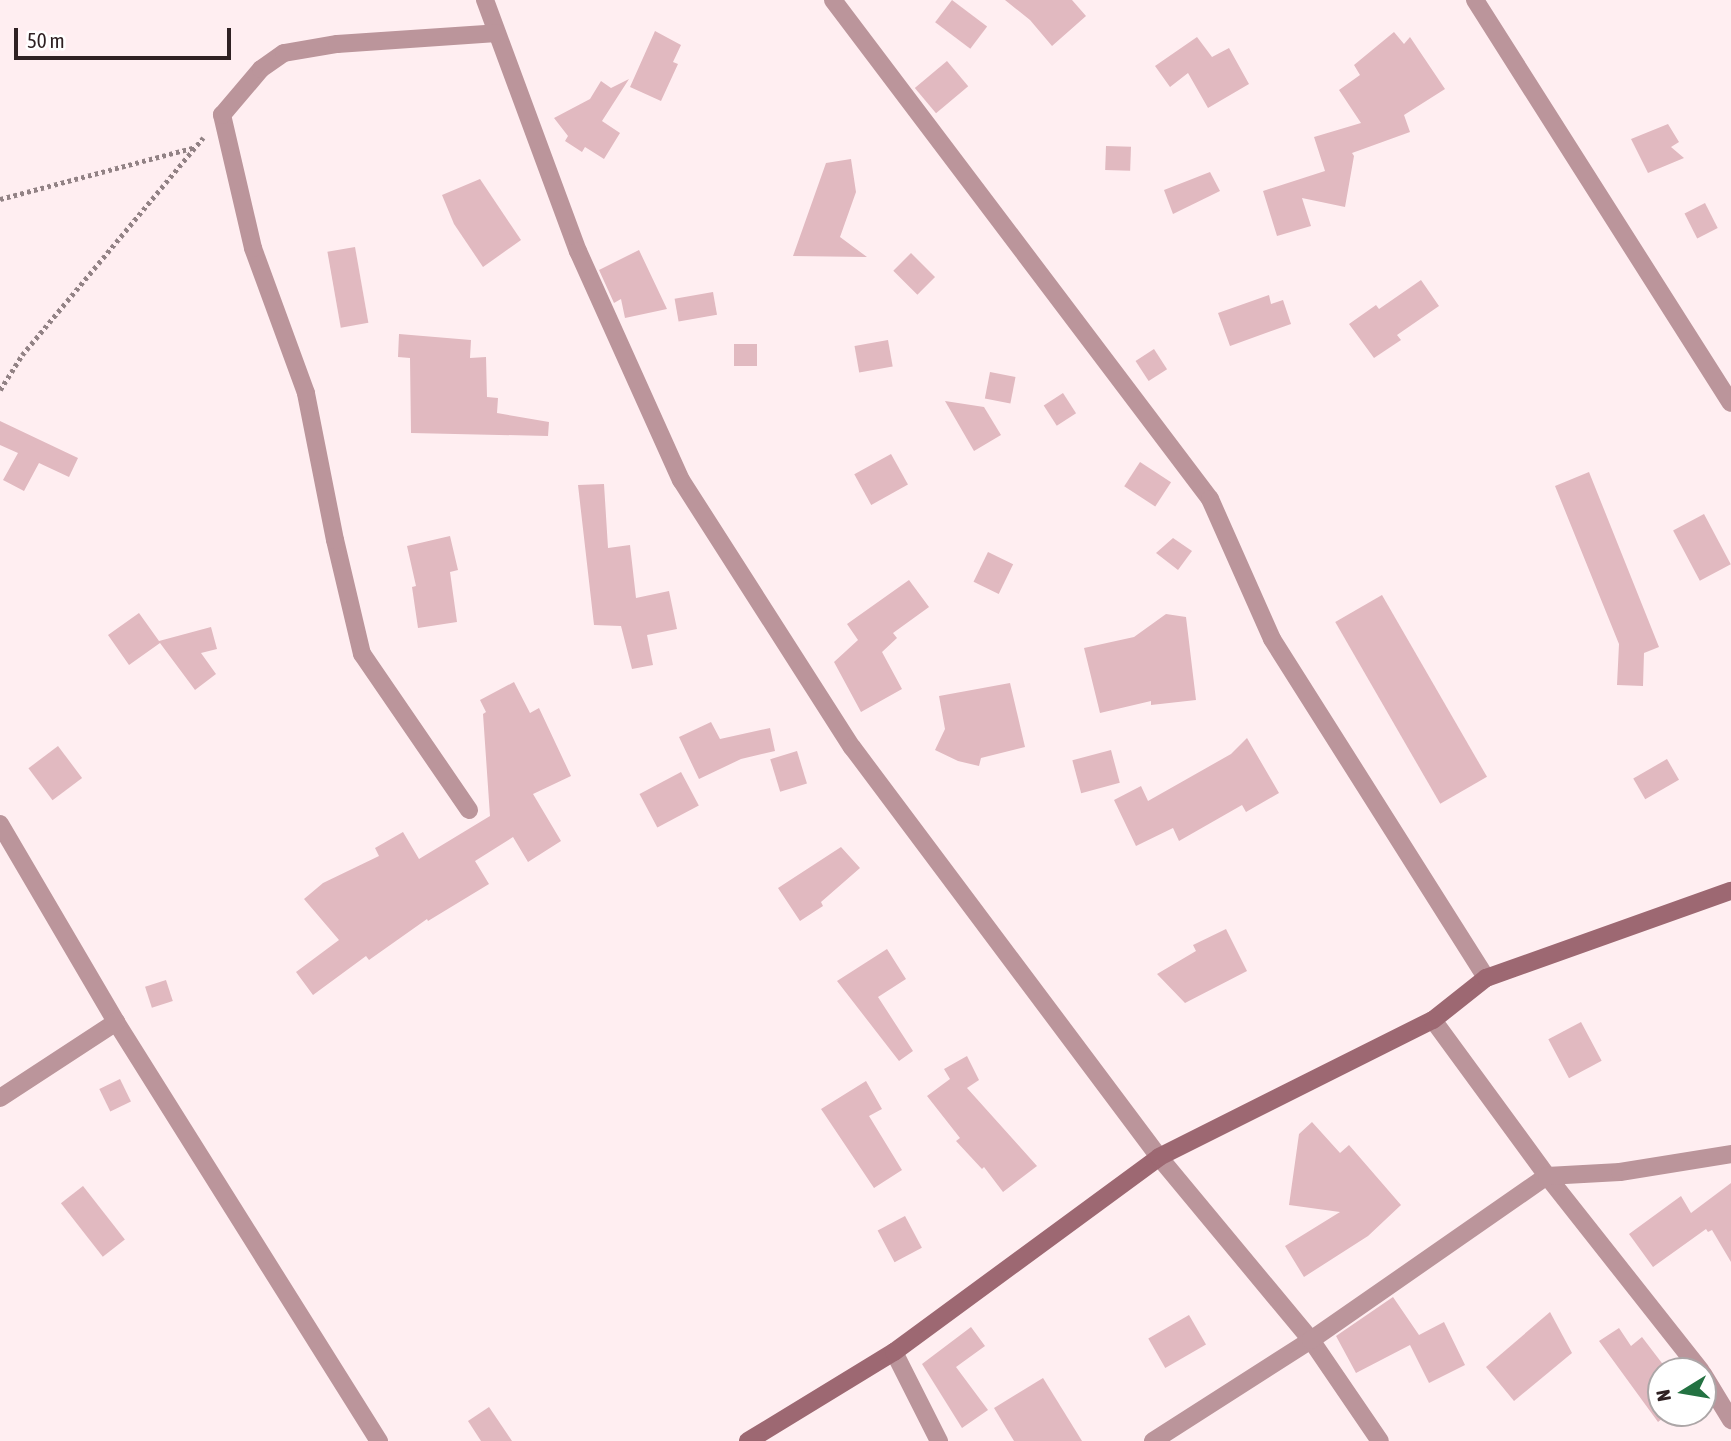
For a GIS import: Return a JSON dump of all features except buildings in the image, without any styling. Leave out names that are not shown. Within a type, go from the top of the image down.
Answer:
[{"type":"street","points":[[485,0],[578,251],[681,480],[852,747],[1159,1157],[1311,1340],[1380,1441]]},
{"type":"street","points":[[833,0],[1210,499],[1272,639],[1486,978]]},
{"type":"street","points":[[1475,0],[1731,403]]},
{"type":"street","points":[[469,810],[362,654],[335,540],[306,393],[253,248],[222,115],[261,69],[284,53],[337,44],[497,33]]},
{"type":"street","points":[[0,824],[116,1022],[379,1441]]},
{"type":"street","points":[[748,1441],[894,1352],[1159,1157],[1433,1020],[1486,978],[1731,891]]},
{"type":"street","points":[[1433,1020],[1547,1176],[1690,1357]]},
{"type":"street","points":[[0,1098],[116,1022]]},
{"type":"street","points":[[1153,1441],[1311,1340],[1547,1176],[1620,1172],[1731,1154]]},
{"type":"street","points":[[894,1352],[939,1441]]},
{"type":"street","points":[[1717,1397],[1731,1420]]},
{"type":"path","points":[[0,390],[22,355],[222,115]]},
{"type":"path","points":[[0,199],[196,147]]}]
